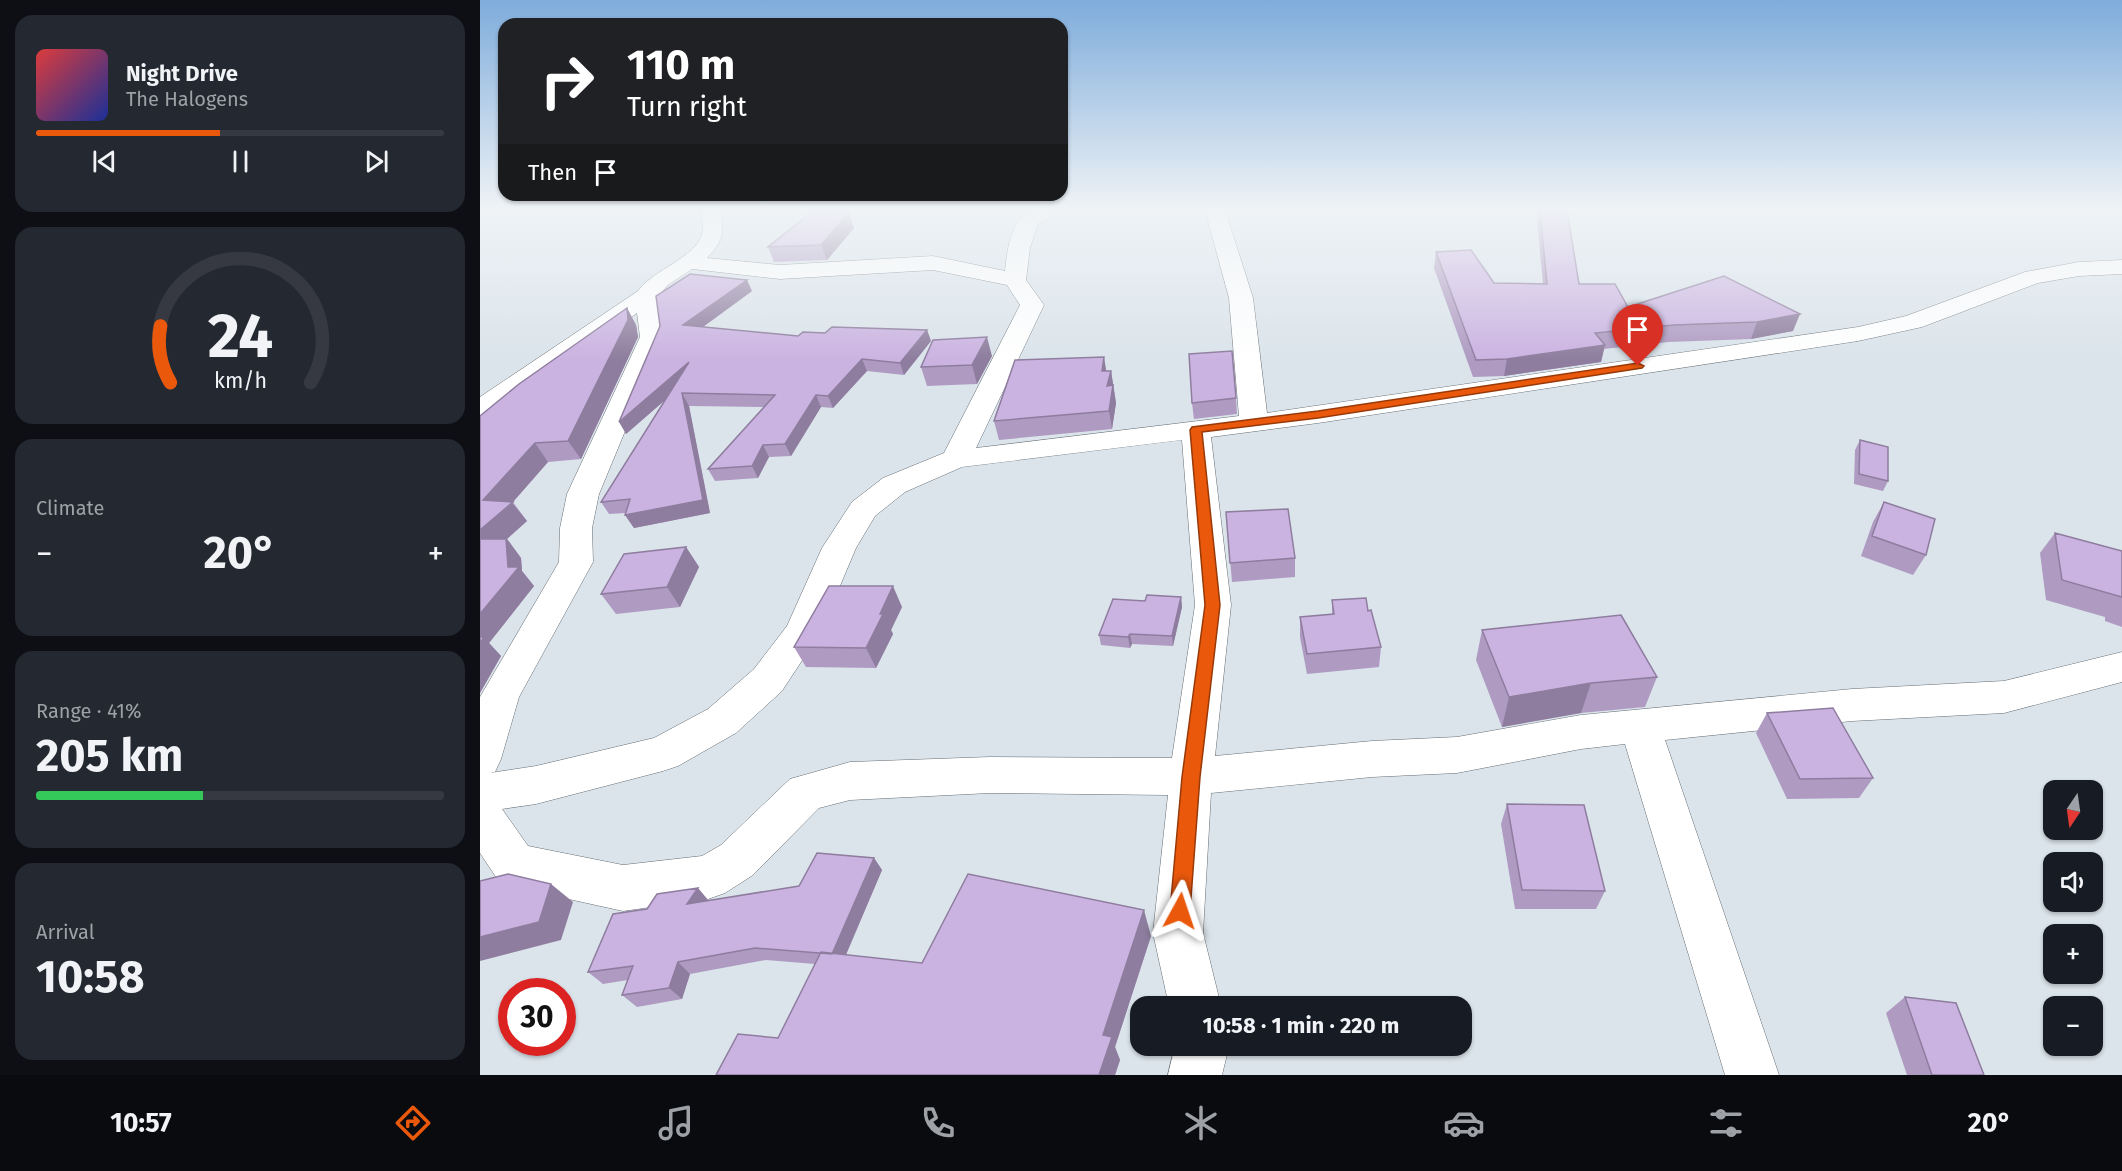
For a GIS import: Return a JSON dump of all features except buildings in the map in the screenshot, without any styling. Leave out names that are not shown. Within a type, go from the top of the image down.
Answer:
[{"type":"street","points":[[956,459],[1032,305],[1015,280],[1018,260]]},
{"type":"street","points":[[1230,260],[1241,297],[1254,423]]},
{"type":"street","points":[[480,759],[500,696],[576,562],[574,546],[577,517],[584,494],[652,337],[646,296],[649,288],[688,261],[780,272],[933,263],[1015,280]]},
{"type":"street","points":[[480,794],[536,785],[663,753],[722,721],[768,680],[802,633],[839,548],[863,509],[894,485],[956,459],[1254,423],[1857,334],[1913,322],[2033,277],[2079,269],[2122,267]]},
{"type":"street","points":[[480,409],[646,296]]},
{"type":"street","points":[[1193,996],[1178,933],[1191,777],[1213,605],[1196,430]]},
{"type":"street","points":[[480,814],[514,864],[623,888],[708,877],[737,861],[805,793],[850,780],[990,775],[1191,777],[1372,759],[1457,755],[1581,732],[1852,705],[2004,696],[2122,667]]},
{"type":"street","points":[[1640,726],[1752,1075]]},
{"type":"street","points":[[1195,1075],[1200,1056]]},
{"type":"route","points":[[1180,911],[1191,777],[1213,605],[1196,430],[1318,415],[1638,366]]}]
